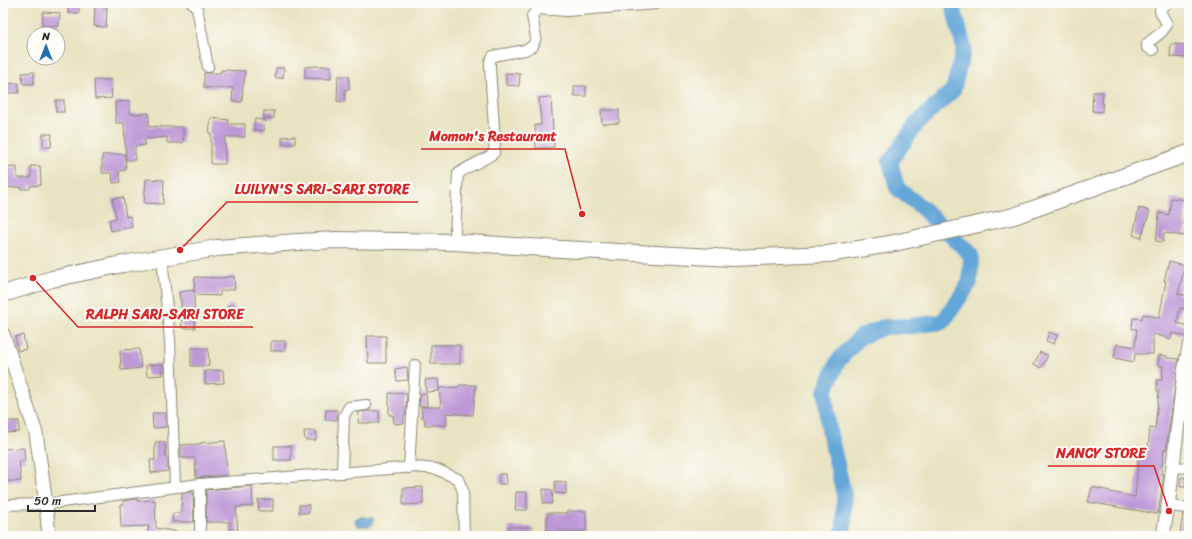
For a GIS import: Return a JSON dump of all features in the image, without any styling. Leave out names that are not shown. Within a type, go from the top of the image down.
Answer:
[{"type":"main road","points":[[3,294],[52,279],[162,257],[217,248],[337,240],[454,242],[732,258],[828,254],[890,244],[1014,216],[1189,153]]},
{"type":"street","points":[[192,3],[197,8],[208,68]]},
{"type":"street","points":[[454,242],[457,218],[456,190],[458,174],[465,168],[484,160],[494,153],[495,142],[490,61],[493,56],[525,50],[533,46],[536,37],[532,16],[537,6],[567,11],[658,3]]},
{"type":"street","points":[[1153,50],[1147,47],[1147,44],[1166,27],[1167,24],[1160,9],[1168,3]]},
{"type":"street","points":[[162,257],[170,340],[175,487]]},
{"type":"street","points":[[3,334],[36,433],[49,536]]},
{"type":"street","points":[[1163,536],[1172,467],[1184,417],[1181,401],[1184,372],[1189,347]]},
{"type":"street","points":[[409,468],[415,365]]},
{"type":"street","points":[[342,474],[344,416],[349,408],[366,405]]},
{"type":"street","points":[[1172,467],[1189,468]]},
{"type":"street","points":[[3,505],[46,504],[200,484],[409,468],[436,469],[458,479],[463,491],[464,536]]},
{"type":"street","points":[[200,484],[200,536]]},
{"type":"street","points":[[1167,506],[1189,508]]},
{"type":"water","points":[[361,517],[373,518],[373,524],[370,526],[357,526],[355,520]]},
{"type":"building","points":[[68,3],[79,3],[79,13],[68,13]]},
{"type":"building","points":[[95,7],[107,7],[106,27],[94,26]]},
{"type":"building","points":[[43,12],[60,13],[59,26],[42,26]]},
{"type":"building","points":[[1171,44],[1189,45],[1189,58],[1170,57]]},
{"type":"building","points":[[331,66],[331,79],[305,78],[305,67]]},
{"type":"building","points":[[276,68],[284,68],[283,78],[275,78]]},
{"type":"building","points":[[221,70],[245,71],[242,102],[232,101],[233,88],[204,88],[204,73],[221,73]]},
{"type":"building","points":[[34,72],[34,84],[23,84],[22,73]]},
{"type":"building","points":[[506,73],[520,74],[519,86],[506,85]]},
{"type":"building","points":[[338,76],[349,76],[349,90],[345,89],[345,102],[337,101]]},
{"type":"building","points":[[94,80],[111,80],[112,98],[95,99]]},
{"type":"building","points":[[19,83],[19,93],[3,92],[3,84]]},
{"type":"building","points":[[574,86],[586,86],[586,96],[574,96]]},
{"type":"building","points":[[1093,92],[1103,92],[1102,112],[1092,111]]},
{"type":"building","points":[[551,97],[554,147],[536,148],[535,125],[541,125],[539,98]]},
{"type":"building","points":[[56,100],[64,100],[64,112],[56,112]]},
{"type":"building","points":[[130,101],[130,114],[149,113],[149,127],[183,127],[183,143],[167,143],[167,137],[144,139],[145,145],[135,146],[135,160],[126,160],[124,123],[116,123],[115,102]]},
{"type":"building","points":[[601,110],[619,110],[619,123],[602,124]]},
{"type":"building","points":[[264,111],[274,111],[274,118],[264,118]]},
{"type":"building","points":[[211,118],[229,120],[228,124],[245,124],[245,137],[225,137],[225,164],[211,164],[211,133],[209,133]]},
{"type":"building","points":[[255,119],[265,120],[264,131],[254,130]]},
{"type":"building","points":[[43,134],[52,134],[51,147],[43,147]]},
{"type":"building","points":[[295,136],[295,144],[282,144],[282,137]]},
{"type":"building","points":[[125,154],[126,170],[119,171],[121,182],[113,183],[112,173],[102,173],[102,155]]},
{"type":"building","points":[[31,166],[40,166],[41,185],[30,186],[30,189],[21,189],[21,187],[3,188],[3,168],[17,167],[17,178],[31,178]]},
{"type":"building","points":[[146,179],[164,180],[163,204],[144,203]]},
{"type":"building","points":[[123,197],[126,217],[130,216],[132,227],[111,231],[109,220],[116,218],[112,199]]},
{"type":"building","points":[[1171,198],[1187,200],[1184,236],[1164,233],[1163,242],[1156,241],[1159,213],[1169,215]]},
{"type":"building","points":[[1139,208],[1150,211],[1141,238],[1133,235]]},
{"type":"building","points":[[1169,261],[1185,265],[1178,294],[1189,296],[1189,309],[1180,308],[1177,323],[1189,326],[1189,337],[1172,333],[1171,339],[1153,334],[1153,354],[1135,354],[1134,362],[1114,358],[1117,344],[1135,347],[1137,329],[1132,329],[1133,318],[1142,319],[1143,314],[1159,318],[1166,281],[1164,281]]},
{"type":"building","points":[[234,276],[235,289],[220,291],[220,296],[194,295],[195,328],[182,328],[181,300],[179,292],[194,290],[194,293],[195,277],[222,278]]},
{"type":"building","points":[[234,305],[235,313],[227,314],[227,306]]},
{"type":"building","points":[[1049,332],[1057,335],[1054,344],[1046,341]]},
{"type":"building","points":[[23,335],[26,349],[18,351],[15,337]]},
{"type":"building","points":[[367,336],[386,336],[386,363],[368,363]]},
{"type":"building","points":[[271,341],[285,341],[285,351],[271,351]]},
{"type":"building","points":[[431,345],[460,345],[460,364],[431,364]]},
{"type":"building","points":[[191,348],[208,348],[209,366],[191,366]]},
{"type":"building","points":[[139,349],[141,368],[121,370],[120,350]]},
{"type":"building","points":[[1040,352],[1048,356],[1041,368],[1034,364]]},
{"type":"building","points":[[1159,355],[1167,356],[1167,358],[1179,359],[1166,450],[1164,449],[1161,474],[1164,474],[1158,514],[1088,502],[1092,487],[1135,497],[1139,450],[1148,451],[1150,428],[1155,429],[1159,391],[1157,391],[1157,380],[1162,380],[1163,366],[1158,366]]},
{"type":"building","points":[[162,364],[163,375],[147,376],[146,365]]},
{"type":"building","points":[[407,367],[408,380],[397,381],[395,369]]},
{"type":"building","points":[[223,370],[224,383],[205,384],[205,371]]},
{"type":"building","points":[[438,379],[439,391],[426,392],[425,380]]},
{"type":"building","points":[[459,385],[476,385],[473,415],[446,413],[447,425],[425,425],[425,418],[422,418],[421,407],[441,407],[439,388],[459,387]]},
{"type":"building","points":[[389,393],[407,394],[404,423],[394,424],[393,415],[389,415]]},
{"type":"building","points":[[426,393],[427,406],[419,406],[420,394]]},
{"type":"building","points":[[326,410],[337,410],[337,420],[325,420]]},
{"type":"building","points":[[379,411],[379,423],[358,423],[359,412]]},
{"type":"building","points":[[152,413],[166,413],[166,427],[153,428]]},
{"type":"building","points":[[3,421],[19,421],[19,432],[3,433]]},
{"type":"building","points":[[304,431],[316,431],[316,440],[305,440]]},
{"type":"building","points":[[225,441],[227,475],[196,478],[195,458],[181,458],[181,445]]},
{"type":"building","points":[[155,442],[165,442],[166,459],[168,459],[168,471],[151,473],[150,460],[155,460]]},
{"type":"building","points":[[274,446],[291,446],[291,460],[274,460]]},
{"type":"building","points":[[24,448],[25,461],[19,461],[21,481],[3,481],[3,449]]},
{"type":"building","points":[[499,474],[506,474],[507,484],[499,484]]},
{"type":"building","points":[[1181,477],[1189,478],[1189,487],[1180,487]]},
{"type":"building","points":[[555,481],[566,482],[566,494],[555,493]]},
{"type":"building","points":[[252,486],[253,506],[236,507],[238,534],[230,534],[230,522],[206,522],[206,490]]},
{"type":"building","points":[[423,487],[423,504],[403,505],[403,488]]},
{"type":"building","points":[[543,489],[553,490],[552,504],[543,503]]},
{"type":"building","points":[[193,492],[194,522],[172,522],[173,513],[181,513],[182,493]]},
{"type":"building","points":[[516,492],[527,492],[527,510],[515,510]]},
{"type":"building","points":[[137,499],[137,501],[155,500],[156,528],[179,532],[179,536],[147,536],[149,526],[121,527],[120,505],[123,505],[123,501]]},
{"type":"building","points":[[273,499],[273,511],[259,511],[258,500]]},
{"type":"building","points":[[299,505],[309,505],[309,513],[299,513]]},
{"type":"building","points":[[567,511],[586,511],[586,531],[558,531],[558,535],[547,535],[547,513],[567,513]]},
{"type":"building","points":[[1183,514],[1189,514],[1189,535],[1180,534]]},
{"type":"building","points":[[509,527],[532,527],[532,536],[509,536]]},
{"type":"waterway","points":[[842,536],[844,526],[844,495],[829,430],[825,391],[838,361],[860,337],[884,327],[943,322],[970,282],[971,255],[921,207],[897,188],[890,162],[917,123],[953,90],[964,48],[952,3]]},
{"type":"place","name":"Momon's Restaurant","points":[[582,214]]},
{"type":"place","name":"LUILYN'S SARI-SARI STORE","points":[[180,250]]},
{"type":"place","name":"RALPH SARI-SARI STORE","points":[[33,278]]},
{"type":"place","name":"NANCY STORE","points":[[1169,511]]}]
